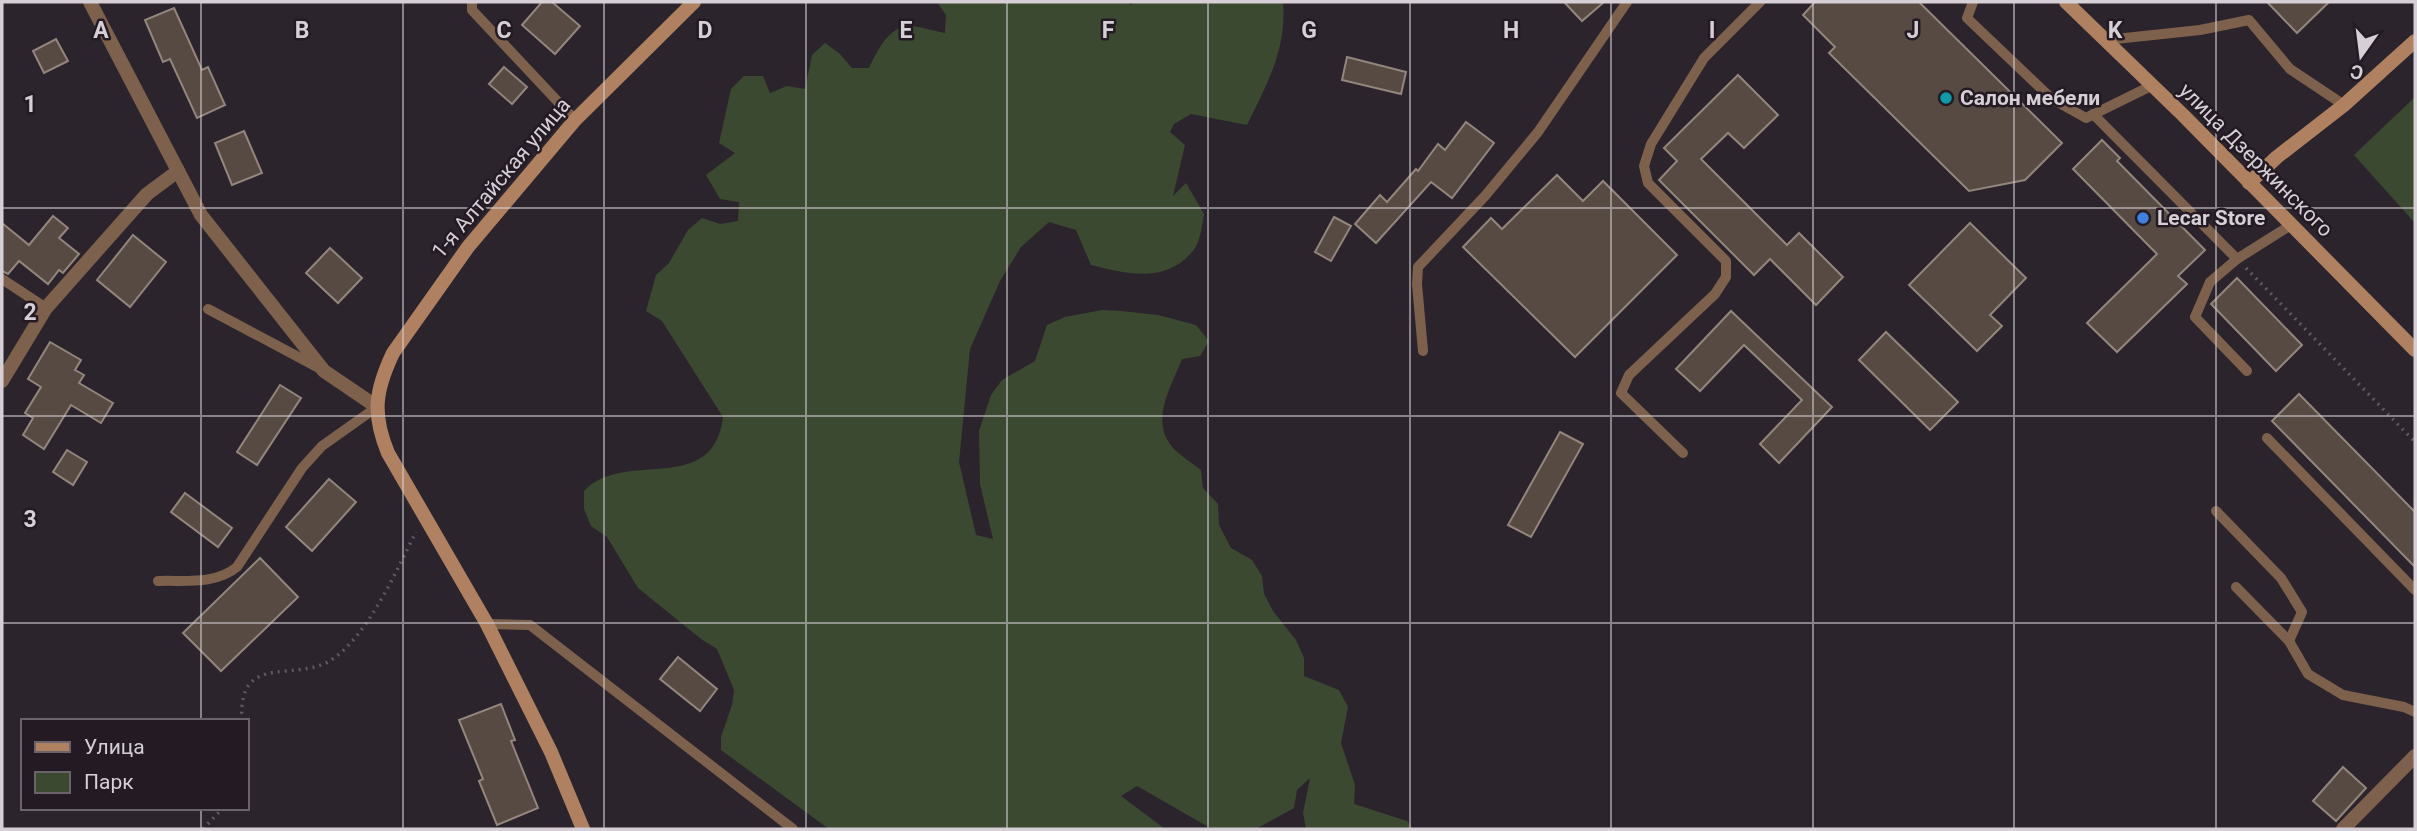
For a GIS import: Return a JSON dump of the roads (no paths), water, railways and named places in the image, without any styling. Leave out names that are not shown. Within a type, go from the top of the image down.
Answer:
[{"type":"street","points":[[90,2],[201,215],[324,371],[377,407]]},
{"type":"street","name":"1-я Алтайская улица","points":[[583,829],[551,751],[488,624],[388,453],[380,433],[377,407],[385,370],[393,353],[468,247],[575,120],[694,2]]},
{"type":"street","name":"улица Дзержинского","points":[[2069,3],[2415,350]]},
{"type":"street","points":[[2249,183],[2277,157],[2344,105],[2415,41]]},
{"type":"street","points":[[2,381],[46,308],[147,194],[178,171]]},
{"type":"street","points":[[2343,829],[2415,756]]},
{"type":"lane","points":[[472,2],[472,10],[575,120]]},
{"type":"lane","points":[[1423,351],[1418,267],[1485,196],[1538,132],[1627,2]]},
{"type":"lane","points":[[1683,453],[1621,393],[1629,375],[1715,294],[1726,277],[1726,261],[1648,183],[1644,166],[1651,145],[1704,58],[1760,2]]},
{"type":"lane","points":[[1973,2],[1967,18],[2052,99],[2086,118],[2153,85]]},
{"type":"lane","points":[[2106,40],[2200,30],[2249,20],[2290,69],[2344,105]]},
{"type":"lane","points":[[2093,114],[2237,259]]},
{"type":"lane","points":[[2247,371],[2194,317],[2210,282],[2237,259],[2291,225]]},
{"type":"lane","points":[[2,279],[46,308]]},
{"type":"lane","points":[[208,309],[324,371]]},
{"type":"lane","points":[[158,581],[216,579],[237,567],[302,468],[322,446],[377,407]]},
{"type":"lane","points":[[2267,438],[2415,590]]},
{"type":"lane","points":[[2216,512],[2281,578],[2302,612],[2289,641]]},
{"type":"lane","points":[[2236,587],[2289,641],[2308,674],[2343,695],[2404,707],[2415,712]]},
{"type":"lane","points":[[488,624],[530,625],[793,829]]},
{"type":"place","name":"Салон мебели","points":[[1946,98]]},
{"type":"place","name":"Lecar Store","points":[[2143,218]]}]
